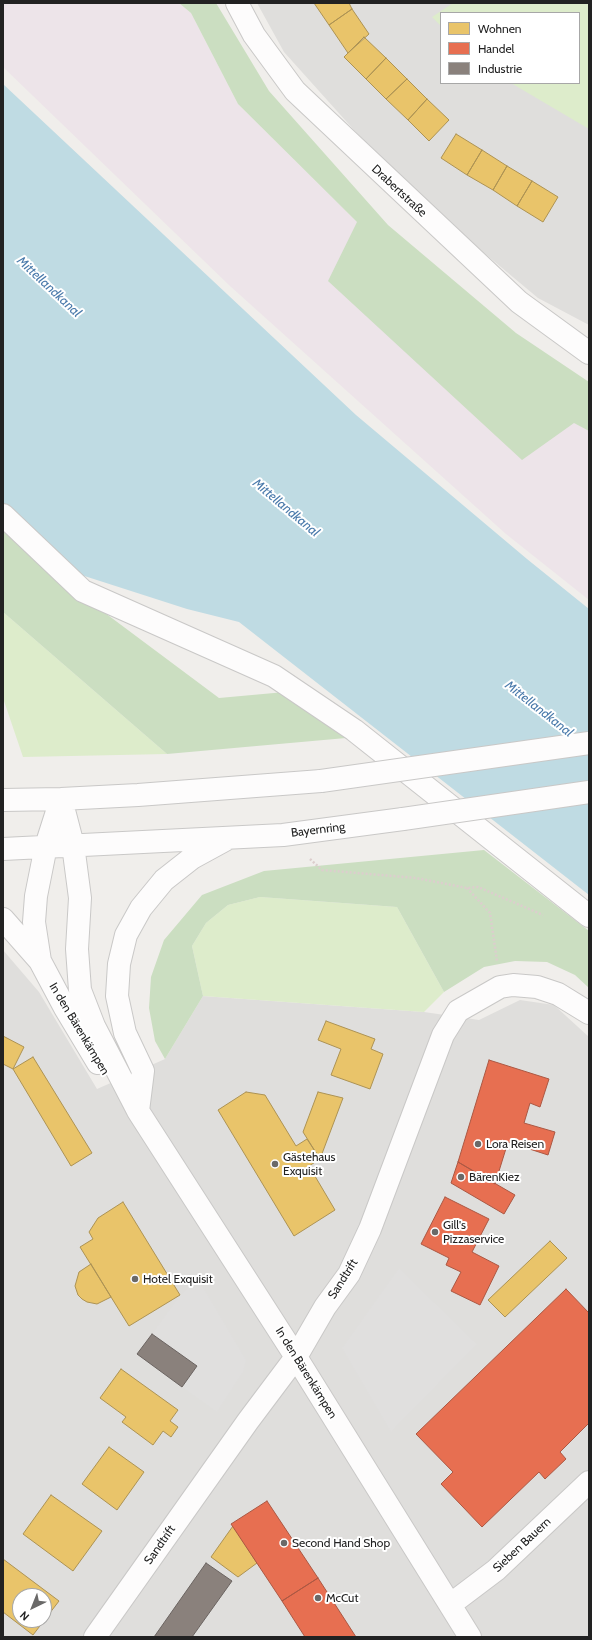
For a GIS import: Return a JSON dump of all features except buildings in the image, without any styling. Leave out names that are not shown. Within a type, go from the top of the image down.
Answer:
[{"type":"street","name":"Drabertstraße","points":[[237,3],[254,35],[295,91],[519,302],[589,353]]},
{"type":"street","points":[[3,515],[83,591],[274,676],[341,722],[589,916]]},
{"type":"street","points":[[3,800],[62,799],[321,781],[589,743]]},
{"type":"street","name":"Bayernring","points":[[3,849],[283,835],[589,792]]},
{"type":"street","name":"In den Bärenkämpen","points":[[62,799],[73,846],[80,898],[77,949],[80,990],[94,1026],[138,1111],[296,1357],[451,1604],[470,1637]]},
{"type":"street","name":"In den Bärenkämpen","points":[[40,962],[34,922],[36,896],[46,846],[62,799]]},
{"type":"street","points":[[138,1111],[143,1071],[125,1033],[117,996],[118,964],[126,935],[141,908],[164,880],[192,858],[229,837]]},
{"type":"street","name":"In den Bärenkämpen","points":[[3,919],[40,962],[65,1008],[102,1070],[138,1111]]},
{"type":"street","name":"Sandtrift","points":[[94,1637],[248,1421],[296,1357],[325,1308],[349,1274],[370,1229],[443,1035],[458,1011],[500,987],[513,985],[537,988],[558,994],[589,1013]]},
{"type":"street","name":"Sieben Bauern","points":[[451,1604],[496,1570],[589,1482]]},
{"type":"path","points":[[283,835],[322,870],[416,878],[467,888],[478,887],[544,915]]},
{"type":"path","points":[[467,888],[490,913],[500,987]]},
{"type":"shaded area","points":[[3,3],[179,3],[191,13],[238,104],[357,222],[575,423],[589,431],[589,600],[506,534],[230,286],[3,67]]},
{"type":"shaded area","points":[[257,3],[589,3],[589,325],[538,298],[453,227],[354,130],[284,52]]},
{"type":"shaded area","points":[[3,950],[39,992],[97,1089],[165,1059],[203,996],[424,1012],[479,1020],[520,1000],[554,1005],[589,1037],[589,1637],[3,1637]]},
{"type":"shaded area","points":[[399,1268],[477,1344],[391,1432],[342,1348]]},
{"type":"shaded area","points":[[200,1282],[246,1360],[243,1372],[217,1412],[182,1387],[197,1366],[152,1334],[180,1295],[190,1286]]},
{"type":"green space","points":[[179,3],[216,3],[269,91],[388,225],[516,333],[589,382],[589,431],[574,423],[522,460],[328,281],[357,222],[238,104],[191,13]]},
{"type":"green space","points":[[453,3],[589,3],[589,129],[513,84],[580,84],[580,12],[440,12],[440,25],[432,17]]},
{"type":"green space","points":[[3,520],[85,598],[219,698],[285,692],[346,738],[167,754],[3,612]]},
{"type":"green space","points":[[3,612],[167,754],[23,757],[3,698]]},
{"type":"green space","points":[[484,850],[589,931],[589,988],[575,975],[547,962],[515,961],[484,967],[444,992],[397,907],[260,897],[228,905],[206,923],[192,946],[203,996],[165,1059],[155,1041],[149,1008],[151,977],[164,940],[202,895],[264,871]]},
{"type":"green space","points":[[260,897],[397,907],[444,992],[424,1012],[203,996],[192,946],[206,923],[228,905]]},
{"type":"water","name":"Mittellandkanal","points":[[3,84],[356,415],[527,559],[589,609],[589,895],[239,622],[187,609],[72,572],[3,506]]},
{"type":"place","name":"Lora Reisen","points":[[478,1144]]},
{"type":"place","name":"Gästehaus Exquisit","points":[[275,1164]]},
{"type":"place","name":"BärenKiez","points":[[461,1177]]},
{"type":"place","name":"Gill's Pizzaservice","points":[[435,1232]]},
{"type":"place","name":"Hotel Exquisit","points":[[135,1279]]},
{"type":"place","name":"Second Hand Shop","points":[[284,1543]]},
{"type":"place","name":"McCut","points":[[318,1598]]}]
